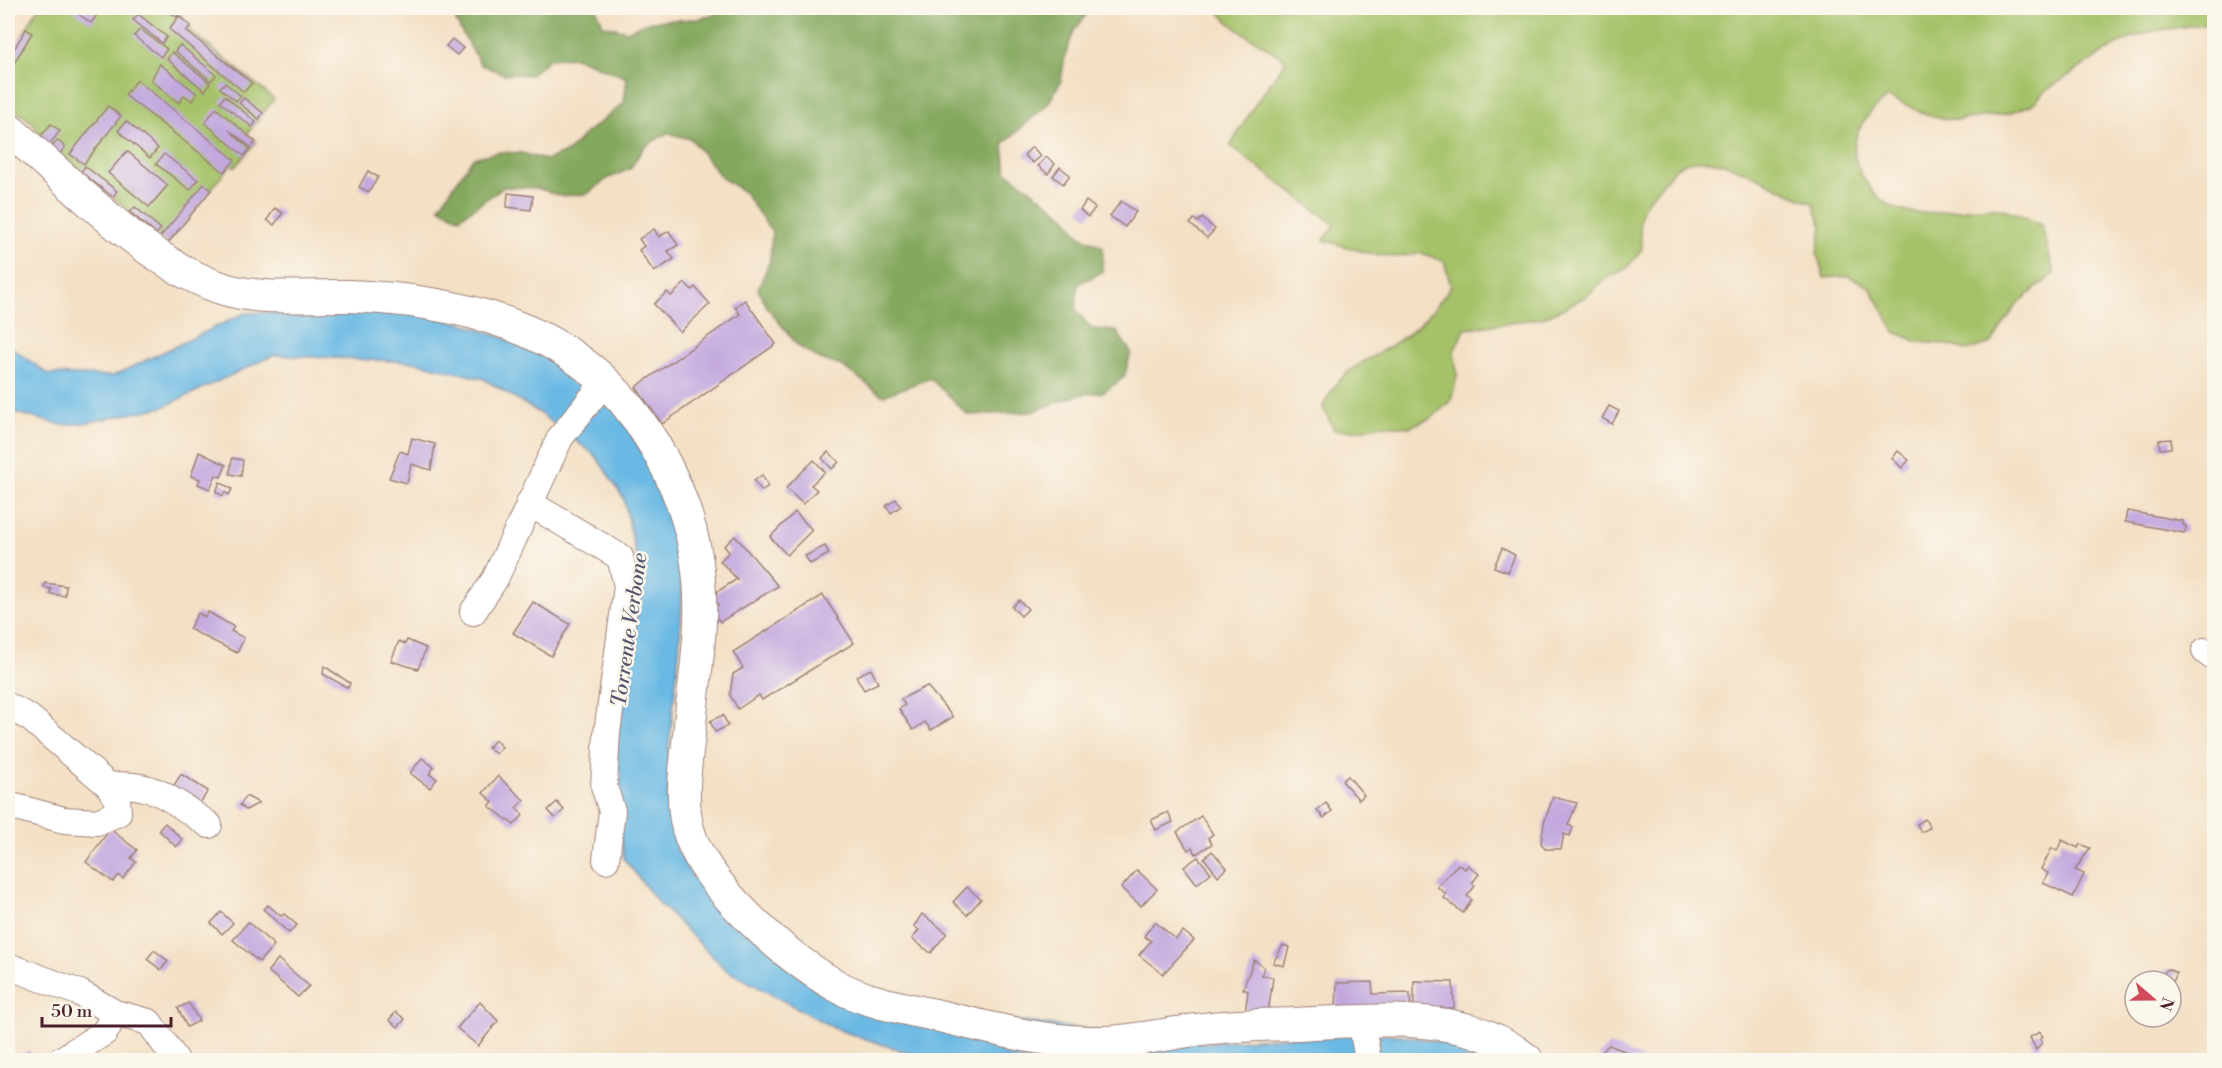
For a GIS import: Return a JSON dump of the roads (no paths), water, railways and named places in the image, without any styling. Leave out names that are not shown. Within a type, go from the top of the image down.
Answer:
[{"type":"main road","points":[[8,129],[151,250],[183,271],[224,289],[251,294],[408,301],[483,315],[542,336],[603,384],[635,415],[664,459],[685,507],[696,545],[700,620],[684,798],[688,830],[702,862],[719,886],[764,933],[836,985],[871,1000],[1017,1035],[1065,1050],[1091,1042],[1220,1027],[1434,1024],[1472,1031],[1510,1046],[1527,1060]]},
{"type":"street","points":[[473,612],[495,579],[560,438],[603,384]]},
{"type":"street","points":[[529,503],[620,557],[627,586],[608,733],[604,786],[612,811],[606,860]]},
{"type":"street","points":[[8,706],[30,718],[109,786],[117,799],[117,813],[97,822],[64,820],[8,805]]},
{"type":"street","points":[[109,786],[129,783],[155,789],[209,825]]},
{"type":"street","points":[[8,966],[80,993],[115,1013],[149,1022],[176,1060]]},
{"type":"street","points":[[61,1060],[105,1032],[115,1013]]},
{"type":"street","points":[[1362,1025],[1368,1060]]},
{"type":"water","name":"Torrente Verbone","points":[[402,310],[465,324],[542,352],[589,382],[620,416],[649,463],[685,553],[679,653],[669,747],[668,800],[677,850],[692,876],[719,905],[838,1000],[1204,1043],[1349,1032],[1401,1035],[1454,1045],[1496,1060],[929,1060],[836,1029],[726,970],[657,901],[624,859],[611,759],[624,680],[637,562],[624,499],[596,456],[538,412],[484,379],[415,362],[274,355],[163,407],[85,423],[62,425],[8,411],[8,345],[48,374],[113,376],[245,313]]}]
